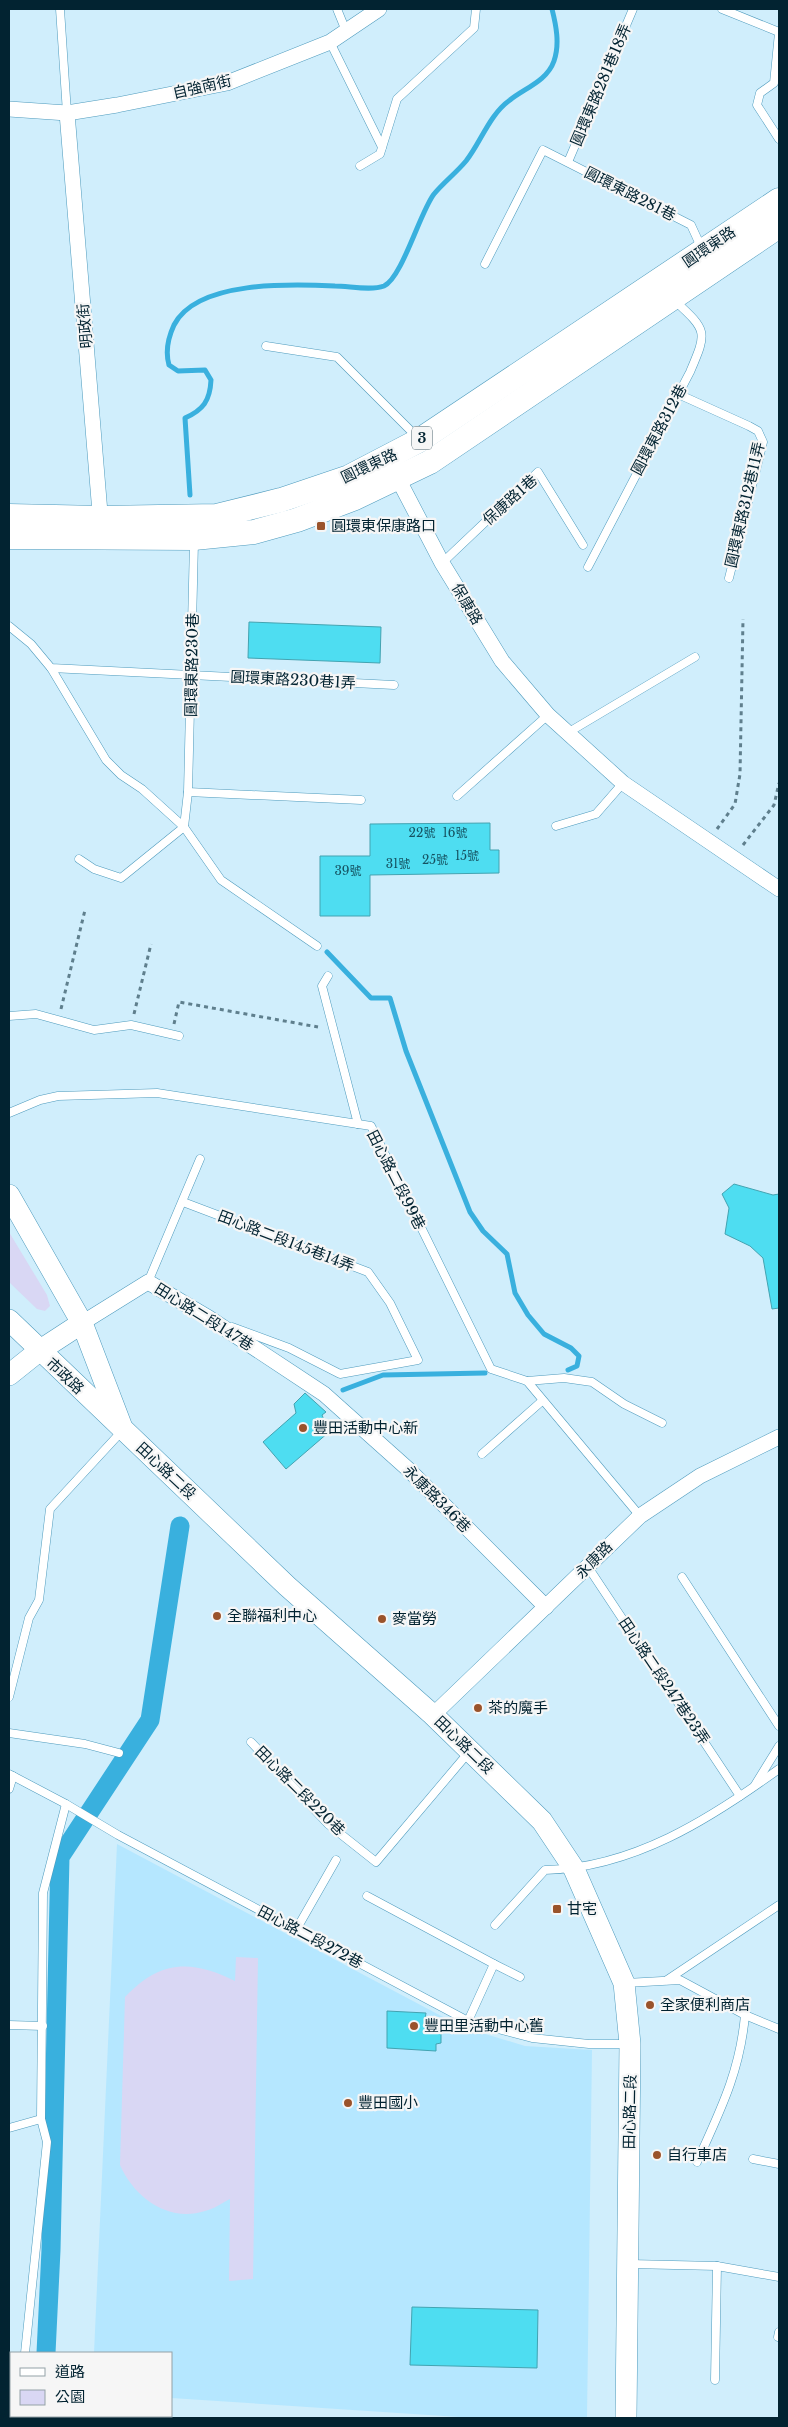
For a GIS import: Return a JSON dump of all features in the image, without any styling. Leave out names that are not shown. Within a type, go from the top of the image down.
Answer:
[{"type":"main road","name":"圓環東路","points":[[425,451],[702,251],[779,200]]},
{"type":"main road","name":"圓環東路","points":[[9,516],[102,529],[194,538],[254,532],[297,520],[425,451],[672,298],[779,226]]},
{"type":"main road","name":"圓環東路","points":[[9,537],[217,516],[298,494],[349,477],[392,469]]},
{"type":"street","name":"自強南街","points":[[9,110],[67,113],[117,106],[228,83],[330,42],[379,9]]},
{"type":"street","name":"明政街","points":[[67,113],[102,529]]},
{"type":"street","name":"保康路","points":[[392,469],[442,564],[502,661],[548,715],[569,732],[622,783],[779,889]]},
{"type":"street","name":"田心路二段","points":[[9,1194],[82,1323],[123,1430],[287,1586],[433,1715],[542,1821],[574,1869],[624,1983],[630,2044],[626,2418]]},
{"type":"street","name":"田心路二段147巷","points":[[82,1323],[148,1282],[209,1318],[324,1394]]},
{"type":"street","name":"市政路","points":[[9,1320],[123,1430]]},
{"type":"street","points":[[9,1375],[39,1351],[82,1323]]},
{"type":"street","name":"永康路346巷","points":[[324,1394],[409,1470],[546,1608]]},
{"type":"street","name":"永康路","points":[[433,1715],[640,1516],[700,1476],[778,1439]]},
{"type":"lane","points":[[60,9],[67,113]]},
{"type":"lane","points":[[337,9],[346,31]]},
{"type":"lane","points":[[360,166],[380,154],[398,99],[474,28],[476,9]]},
{"type":"lane","name":"圓環東路281巷18弄","points":[[568,162],[633,9]]},
{"type":"lane","points":[[722,9],[779,32],[774,83],[760,93],[757,105],[779,140]]},
{"type":"lane","points":[[330,42],[382,147]]},
{"type":"lane","name":"圓環東路281巷","points":[[485,264],[543,150],[691,225],[702,251]]},
{"type":"lane","name":"圓環東路312巷","points":[[588,567],[690,372],[703,341],[702,331],[696,320],[672,298]]},
{"type":"lane","points":[[266,346],[338,357],[425,451]]},
{"type":"lane","name":"圓環東路312巷11弄","points":[[678,394],[750,426],[761,436],[763,442],[729,578]]},
{"type":"lane","name":"保康路1巷","points":[[442,564],[538,472],[583,545]]},
{"type":"lane","name":"圓環東路230巷","points":[[184,827],[188,792],[194,538]]},
{"type":"lane","points":[[9,626],[31,644],[51,668],[106,760],[121,775],[142,789],[184,827],[221,880],[317,946]]},
{"type":"lane","points":[[569,732],[695,658]]},
{"type":"lane","name":"圓環東路230巷1弄","points":[[51,668],[394,685]]},
{"type":"lane","points":[[457,796],[548,715]]},
{"type":"lane","points":[[556,826],[596,814],[622,783]]},
{"type":"lane","points":[[188,792],[361,800]]},
{"type":"lane","points":[[79,859],[94,870],[121,878],[184,827]]},
{"type":"lane","points":[[328,976],[322,986],[358,1124]]},
{"type":"lane","points":[[9,1016],[36,1014],[94,1030],[131,1026],[176,1035]]},
{"type":"lane","name":"田心路二段99巷","points":[[9,1113],[40,1100],[58,1096],[157,1093],[371,1126],[491,1369],[527,1381]]},
{"type":"lane","points":[[148,1282],[200,1159]]},
{"type":"lane","name":"田心路二段145巷14弄","points":[[183,1202],[368,1272],[390,1304],[418,1360],[340,1374],[288,1348],[209,1318]]},
{"type":"lane","points":[[527,1381],[564,1378],[592,1382],[624,1404],[662,1423]]},
{"type":"lane","points":[[527,1381],[640,1516]]},
{"type":"lane","points":[[482,1454],[542,1401]]},
{"type":"lane","points":[[9,1697],[29,1618],[39,1600],[50,1509],[123,1430]]},
{"type":"lane","name":"田心路二段247巷23弄","points":[[588,1566],[740,1796]]},
{"type":"lane","points":[[682,1577],[779,1726]]},
{"type":"lane","points":[[9,1733],[85,1744],[118,1753]]},
{"type":"lane","name":"田心路二段220巷","points":[[251,1742],[328,1824],[376,1862],[469,1752]]},
{"type":"lane","points":[[754,1787],[779,1746]]},
{"type":"lane","points":[[495,1925],[545,1870],[574,1869],[643,1851],[698,1823],[779,1770]]},
{"type":"lane","points":[[9,1789],[11,1775]]},
{"type":"lane","name":"田心路二段272巷","points":[[11,1775],[66,1804],[118,1835],[468,2021],[532,2038],[589,2044],[630,2044]]},
{"type":"lane","points":[[770,1776],[779,1777]]},
{"type":"lane","points":[[25,2352],[47,2142],[41,2118],[43,1893],[66,1804]]},
{"type":"lane","points":[[296,1930],[336,1860]]},
{"type":"lane","points":[[367,1896],[520,1978]]},
{"type":"lane","points":[[667,1980],[779,1905]]},
{"type":"lane","points":[[468,2021],[494,1964]]},
{"type":"lane","points":[[624,1983],[680,1980],[745,2015],[779,2029]]},
{"type":"lane","points":[[697,2162],[732,2085],[743,2045],[745,2015]]},
{"type":"lane","points":[[9,2025],[43,2026]]},
{"type":"lane","points":[[9,2128],[41,2118]]},
{"type":"lane","points":[[753,2159],[779,2164]]},
{"type":"lane","points":[[627,2264],[717,2266],[779,2277]]},
{"type":"lane","points":[[715,2380],[717,2266]]},
{"type":"path","points":[[708,840],[735,804],[740,774],[743,618]]},
{"type":"path","points":[[733,857],[774,805],[779,783]]},
{"type":"path","points":[[58,1020],[86,910]]},
{"type":"path","points":[[131,1026],[150,944]]},
{"type":"path","points":[[176,1035],[178,1002],[318,1028]]},
{"type":"shaded area","name":"豐田國小","points":[[117,1844],[462,2027],[525,2046],[592,2050],[587,2418],[474,2418],[172,2398],[172,2352],[94,2352]]},
{"type":"green space","points":[[9,1232],[47,1295],[50,1306],[45,1311],[37,1309],[9,1282]]},
{"type":"green space","points":[[236,1957],[258,1958],[253,2279],[229,2281],[230,2199],[212,2209],[191,2214],[166,2210],[143,2197],[126,2177],[120,2165],[125,1997],[151,1976],[177,1967],[204,1969],[235,1981]]},
{"type":"building","points":[[249,622],[381,627],[380,663],[248,658]]},
{"type":"building","points":[[490,823],[490,850],[499,850],[499,873],[370,875],[370,916],[320,916],[320,856],[370,856],[370,824]]},
{"type":"building","points":[[734,1184],[773,1195],[779,1194],[779,1308],[772,1309],[763,1258],[750,1246],[725,1234],[729,1208],[722,1194]]},
{"type":"building","name":"豐田活動中心新","points":[[305,1393],[326,1412],[322,1415],[329,1432],[286,1469],[263,1442],[296,1413],[294,1404]]},
{"type":"building","name":"豐田里活動中心舊","points":[[387,2011],[426,2013],[425,2019],[441,2020],[441,2043],[436,2044],[436,2051],[387,2048]]},
{"type":"building","points":[[412,2307],[538,2310],[537,2368],[410,2365]]},
{"type":"waterway","points":[[190,495],[185,418],[197,412],[204,404],[209,394],[211,380],[205,370],[178,371],[169,365],[168,345],[174,325],[186,310],[203,300],[224,292],[247,288],[295,285],[360,288],[384,286],[397,271],[434,194],[466,161],[496,113],[516,96],[535,84],[551,68],[556,55],[557,41],[552,9]]},
{"type":"waterway","points":[[327,952],[371,998],[390,998],[406,1051],[470,1212],[483,1231],[507,1254],[515,1293],[528,1315],[544,1334],[571,1348],[579,1356],[577,1366],[568,1370]]},
{"type":"waterway","points":[[343,1390],[383,1375],[485,1373]]},
{"type":"waterway","points":[[46,2352],[51,2250],[60,1857],[150,1720],[180,1526]]},
{"type":"place","name":"圓環東保康路口","points":[[321,526]]},
{"type":"place","name":"豐田活動中心新","points":[[303,1428]]},
{"type":"place","name":"全聯福利中心","points":[[217,1616]]},
{"type":"place","name":"麥當勞","points":[[382,1619]]},
{"type":"place","name":"茶的魔手","points":[[478,1708]]},
{"type":"place","name":"甘宅","points":[[557,1909]]},
{"type":"place","name":"全家便利商店","points":[[650,2005]]},
{"type":"place","name":"豐田里活動中心舊","points":[[414,2026]]},
{"type":"place","name":"豐田國小","points":[[348,2103]]},
{"type":"place","name":"自行車店","points":[[657,2155]]}]
